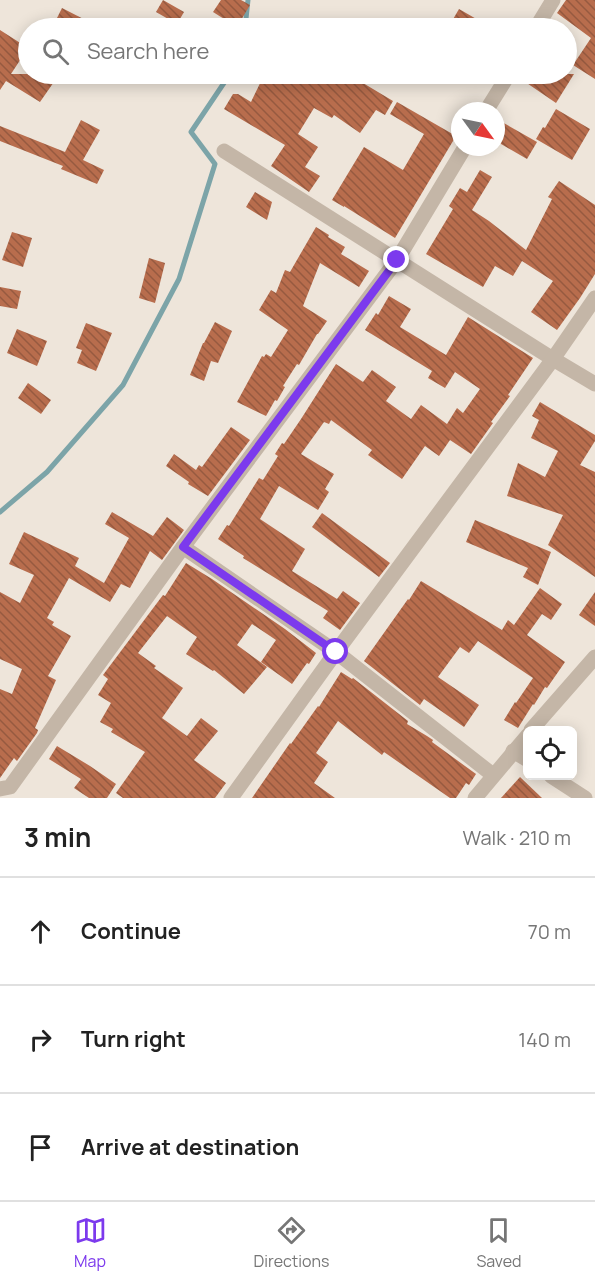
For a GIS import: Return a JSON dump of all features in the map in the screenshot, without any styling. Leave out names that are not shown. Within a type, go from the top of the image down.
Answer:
[{"type":"street","points":[[542,18],[553,0]]},
{"type":"street","points":[[492,102],[503,84]]},
{"type":"street","points":[[224,151],[595,384]]},
{"type":"street","points":[[0,789],[10,787],[183,547],[397,260],[460,156]]},
{"type":"street","points":[[231,798],[553,359],[595,298]]},
{"type":"street","points":[[183,547],[336,652],[493,775]]},
{"type":"street","points":[[535,726],[595,657]]},
{"type":"street","points":[[475,798],[523,740]]},
{"type":"street","points":[[513,751],[523,757]]},
{"type":"street","points":[[557,780],[585,798]]},
{"type":"building","points":[[163,0],[184,12],[180,18],[166,18],[156,12]]},
{"type":"building","points":[[221,0],[241,0],[250,5],[242,18],[223,18],[213,12]]},
{"type":"building","points":[[566,0],[595,0],[595,79],[577,68],[577,59],[591,38],[577,28],[577,18],[564,18],[557,13]]},
{"type":"building","points":[[62,8],[82,18],[57,18]]},
{"type":"building","points":[[459,9],[475,18],[454,18]]},
{"type":"building","points":[[0,30],[18,42],[18,63],[11,74],[18,74],[18,84],[53,84],[40,102],[6,81],[0,90]]},
{"type":"building","points":[[260,84],[365,84],[393,101],[385,115],[376,110],[360,133],[334,115],[332,118],[314,108],[298,134],[318,147],[305,167],[320,176],[309,192],[271,166],[285,145],[224,109],[233,94],[238,94],[251,102]]},
{"type":"building","points":[[528,84],[568,84],[556,103]]},
{"type":"building","points":[[397,102],[451,133],[451,144],[395,238],[332,200],[364,147],[403,170],[424,134],[390,114]]},
{"type":"building","points":[[556,109],[590,129],[572,160],[536,139]]},
{"type":"building","points":[[81,120],[100,130],[83,160],[104,170],[97,184],[61,169],[63,166],[0,141],[0,126],[65,152]]},
{"type":"building","points":[[505,124],[537,142],[527,159],[505,146]]},
{"type":"building","points":[[480,170],[492,177],[472,210],[526,250],[552,199],[548,197],[559,181],[595,205],[595,274],[557,330],[531,312],[553,281],[522,261],[513,276],[495,266],[483,287],[426,254],[453,209],[449,206],[460,188],[467,192]]},
{"type":"building","points":[[255,192],[272,202],[267,220],[246,207]]},
{"type":"building","points":[[316,227],[345,247],[341,254],[369,271],[359,287],[320,263],[303,306],[327,321],[299,365],[297,364],[266,416],[237,402],[262,356],[266,354],[271,357],[288,330],[259,310],[271,290],[276,293],[285,270],[290,272]]},
{"type":"building","points":[[12,232],[32,238],[23,267],[2,260]]},
{"type":"building","points":[[149,258],[165,263],[155,303],[139,298]]},
{"type":"building","points":[[0,287],[21,291],[17,309],[0,306]]},
{"type":"building","points":[[389,296],[411,309],[400,327],[446,355],[468,317],[533,358],[471,454],[450,440],[439,456],[425,446],[402,479],[368,455],[372,450],[331,420],[329,424],[324,422],[301,454],[334,474],[325,489],[329,492],[318,510],[279,486],[260,519],[305,549],[292,571],[337,599],[343,591],[360,603],[340,630],[323,618],[328,611],[243,558],[244,556],[218,539],[227,525],[229,526],[259,478],[263,480],[278,456],[275,454],[301,419],[336,364],[363,382],[372,370],[396,387],[386,401],[411,419],[421,405],[447,424],[457,408],[463,413],[480,389],[455,372],[445,388],[428,378],[432,371],[365,330],[376,313],[378,315]]},
{"type":"building","points":[[215,322],[232,331],[218,363],[211,361],[204,381],[190,375],[203,343]]},
{"type":"building","points":[[86,323],[112,333],[96,371],[77,363],[82,350],[76,348]]},
{"type":"building","points":[[17,329],[47,341],[37,366],[7,353]]},
{"type":"building","points":[[28,383],[51,400],[41,414],[18,398]]},
{"type":"building","points":[[540,402],[595,435],[595,441],[580,465],[595,472],[595,577],[548,545],[563,515],[507,496],[518,463],[545,477],[558,451],[531,438],[539,420],[532,416]]},
{"type":"building","points":[[231,427],[250,440],[208,496],[188,484],[189,482],[166,466],[174,454],[196,470],[199,465],[202,467]]},
{"type":"building","points":[[112,512],[153,536],[167,517],[184,530],[162,560],[150,551],[130,588],[121,584],[110,602],[69,578],[47,618],[54,622],[52,625],[71,636],[48,676],[56,680],[35,728],[38,730],[37,733],[17,761],[14,758],[0,778],[0,689],[12,694],[22,669],[0,659],[0,592],[20,603],[34,575],[9,564],[24,532],[79,558],[75,566],[104,583],[129,538],[105,524]]},
{"type":"building","points":[[322,513],[390,563],[379,577],[312,527]]},
{"type":"building","points":[[475,520],[551,552],[538,585],[523,577],[528,568],[466,542]]},
{"type":"building","points":[[186,563],[285,629],[316,653],[292,684],[261,662],[276,640],[252,624],[237,645],[267,667],[244,694],[214,670],[186,654],[197,637],[167,616],[138,653],[156,666],[154,668],[183,688],[162,718],[187,736],[201,718],[218,731],[194,760],[226,783],[215,798],[123,798],[116,793],[145,752],[111,732],[113,729],[100,722],[111,703],[98,695],[108,679],[103,675],[163,595],[165,596]]},
{"type":"building","points":[[421,581],[502,630],[508,620],[514,625],[540,588],[562,604],[551,620],[542,614],[527,635],[565,662],[518,728],[504,720],[533,678],[478,641],[469,653],[460,647],[438,677],[479,705],[464,727],[424,699],[420,705],[364,661]]},
{"type":"building","points":[[595,592],[595,626],[579,615]]},
{"type":"building","points":[[341,672],[353,678],[408,721],[407,724],[433,740],[432,742],[476,774],[469,785],[466,783],[456,798],[450,798],[384,752],[382,755],[338,721],[316,753],[328,762],[314,783],[335,798],[252,798],[290,743],[319,707]]},
{"type":"building","points":[[57,746],[116,784],[107,798],[89,798],[74,788],[81,779],[49,759]]},
{"type":"building","points":[[520,777],[542,798],[501,798]]},
{"type":"waterway","points":[[246,18],[248,0]]},
{"type":"waterway","points":[[0,512],[47,472],[123,385],[179,279],[215,164],[191,132],[223,84]]},
{"type":"route","points":[[336,652],[183,547],[397,260]]}]
